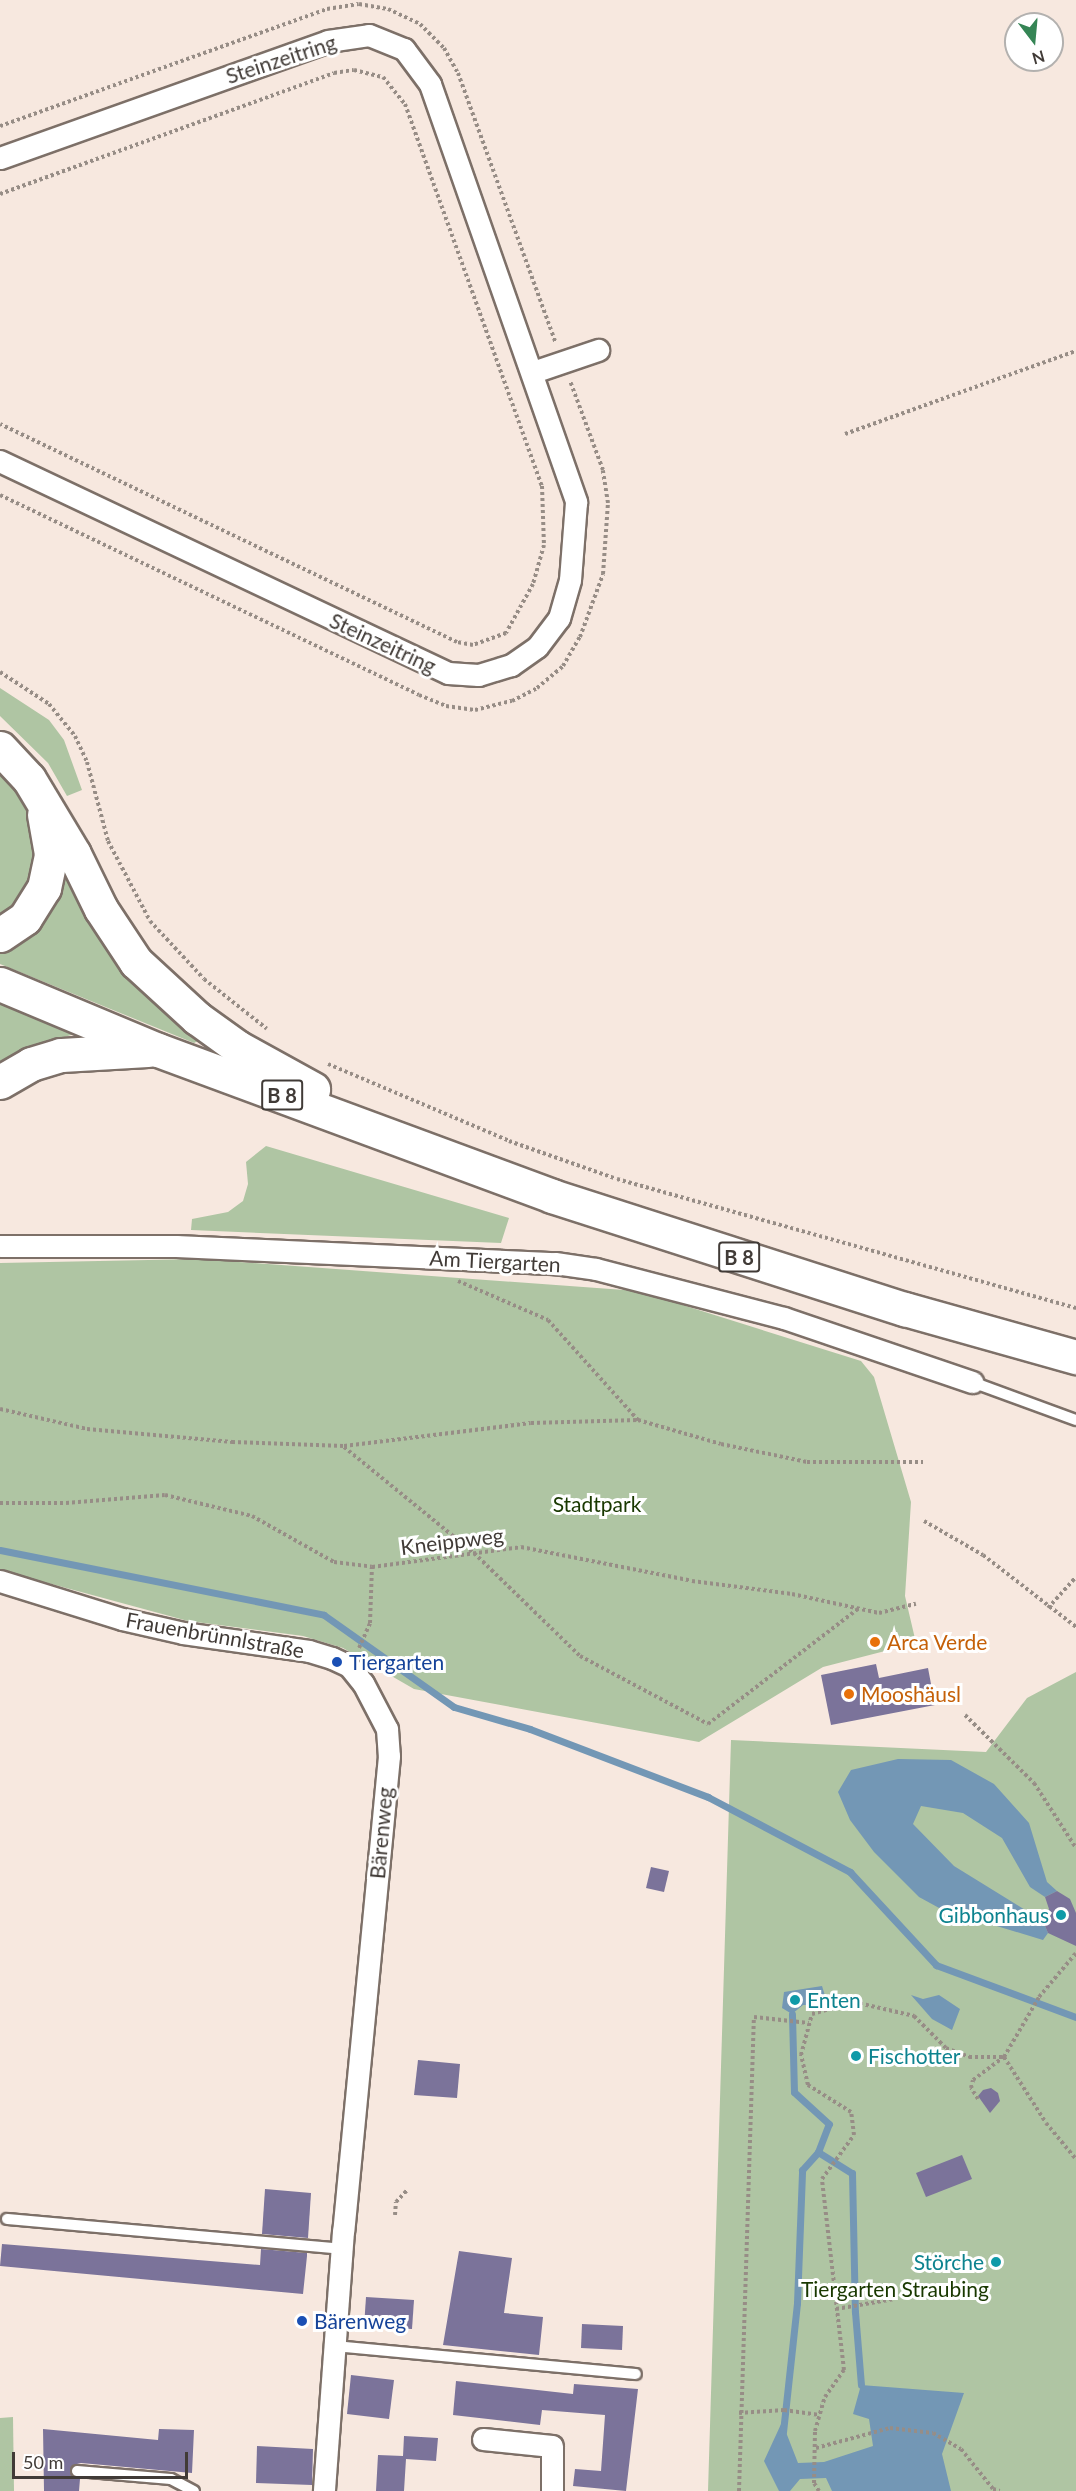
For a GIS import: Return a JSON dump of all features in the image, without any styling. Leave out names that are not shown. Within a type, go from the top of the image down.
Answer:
[{"type":"main road","points":[[0,748],[39,796],[114,932],[136,962],[165,990],[237,1047],[407,1141]]},
{"type":"main road","points":[[0,935],[33,908],[48,875],[50,837],[39,796]]},
{"type":"main road","name":"B 8","points":[[0,984],[158,1050],[552,1196],[718,1251],[1076,1357]]},
{"type":"main road","points":[[0,1082],[31,1064],[62,1055],[158,1050]]},
{"type":"street","name":"Steinzeitring","points":[[0,158],[328,41],[369,35],[404,49],[430,84],[533,372],[576,502],[570,580],[559,618],[537,647],[511,665],[478,675],[448,673],[0,461]]},
{"type":"street","points":[[533,372],[598,350]]},
{"type":"street","name":"Am Tiergarten","points":[[0,1246],[176,1246],[432,1257],[596,1269],[784,1318],[972,1382]]},
{"type":"street","name":"Frauenbrünnlstraße","points":[[0,1581],[173,1631],[309,1651],[349,1666],[376,1705]]},
{"type":"street","name":"Bärenweg","points":[[324,2491],[342,2249],[389,1756],[387,1729],[376,1705]]},
{"type":"street","points":[[483,2439],[552,2446],[552,2491]]},
{"type":"lane","points":[[972,1382],[1076,1420]]},
{"type":"lane","points":[[7,2219],[342,2249]]},
{"type":"lane","points":[[334,2346],[636,2374]]},
{"type":"lane","points":[[77,2471],[171,2478],[194,2491]]},
{"type":"path","points":[[0,126],[327,9],[359,4],[388,9],[420,24],[444,48],[458,73],[603,470],[608,503],[603,574],[580,637],[562,666],[537,688],[512,701],[475,710],[446,706],[419,695],[0,495]]},
{"type":"path","points":[[0,194],[334,73],[354,70],[383,77],[405,104],[542,486],[544,545],[533,584],[517,618],[506,633],[473,645],[457,642],[0,424]]},
{"type":"path","points":[[845,434],[1076,351]]},
{"type":"path","points":[[0,672],[49,704],[75,736],[87,762],[108,841],[150,921],[204,979],[270,1032]]},
{"type":"path","points":[[321,1060],[509,1141],[617,1179],[1076,1308]]},
{"type":"path","points":[[432,1257],[443,1275],[548,1320],[638,1420]]},
{"type":"path","points":[[0,1409],[87,1429],[232,1442],[344,1446],[531,1423],[638,1420],[721,1444],[807,1462],[923,1462]]},
{"type":"path","points":[[344,1446],[474,1553],[580,1656],[708,1724],[858,1608]]},
{"type":"path","name":"Kneippweg","points":[[0,1503],[66,1503],[165,1495],[252,1516],[334,1562],[372,1567],[521,1548],[879,1613],[916,1604]]},
{"type":"path","points":[[924,1521],[983,1555],[1048,1608],[1076,1627]]},
{"type":"path","points":[[354,1657],[370,1623],[372,1567]]},
{"type":"path","points":[[1048,1608],[1076,1577]]},
{"type":"path","points":[[965,1715],[1034,1783],[1076,1848]]},
{"type":"path","points":[[978,2100],[971,2088],[973,2080],[1004,2057],[1039,1997],[1076,1953]]},
{"type":"path","points":[[819,2491],[814,2483],[820,2415],[825,2397],[844,2370],[822,2179],[854,2135],[851,2112],[808,2085],[801,2055],[812,2014],[854,2002],[914,2016],[946,2048],[969,2057],[1004,2057]]},
{"type":"path","points":[[739,2491],[739,2413],[754,2017],[809,2023]]},
{"type":"path","points":[[1004,2057],[1046,2123],[1076,2159]]},
{"type":"path","points":[[395,2215],[396,2202],[407,2190]]},
{"type":"path","points":[[836,2309],[894,2299]]},
{"type":"path","points":[[739,2413],[784,2410],[820,2415]]},
{"type":"path","points":[[816,2448],[890,2428],[933,2433],[961,2449],[992,2490],[1000,2491]]},
{"type":"green space","points":[[0,688],[49,720],[64,740],[82,790],[67,796],[48,763],[0,716]]},
{"type":"green space","points":[[0,765],[34,815],[36,881],[0,923]]},
{"type":"green space","points":[[68,875],[200,1040],[194,1043],[0,964],[0,948],[61,877]]},
{"type":"green space","points":[[0,1000],[73,1030],[71,1035],[35,1046],[0,1064]]},
{"type":"green space","points":[[266,1146],[509,1218],[501,1243],[191,1230],[192,1219],[228,1212],[243,1201],[248,1184],[246,1162]]},
{"type":"green space","name":"Stadtpark","points":[[198,1259],[638,1291],[861,1361],[874,1377],[911,1502],[905,1596],[916,1643],[823,1667],[699,1742],[414,1689],[343,1648],[303,1636],[188,1621],[0,1570],[0,1263]]},
{"type":"green space","name":"Tiergarten Straubing","points":[[1076,1672],[1076,2491],[708,2491],[731,1740],[986,1752],[1027,1698]]},
{"type":"green space","points":[[13,2417],[14,2491],[0,2491],[0,2418]]},
{"type":"water","points":[[898,1759],[951,1760],[994,1784],[1029,1823],[1047,1882],[1057,1891],[1045,1897],[1030,1887],[1002,1838],[963,1813],[921,1806],[913,1824],[954,1866],[1043,1921],[1048,1933],[1043,1940],[941,1909],[919,1897],[874,1852],[850,1820],[838,1792],[851,1770]]},
{"type":"water","points":[[822,1986],[828,2005],[803,2005],[792,2014],[782,2008],[784,1992]]},
{"type":"water","points":[[911,1995],[923,1999],[939,1995],[960,2009],[952,2030],[932,2019]]},
{"type":"water","points":[[861,2385],[964,2393],[942,2454],[951,2491],[832,2491],[826,2478],[800,2479],[790,2491],[779,2491],[764,2461],[782,2422],[798,2463],[824,2462],[873,2446],[869,2419],[853,2414]]},
{"type":"building","points":[[876,1664],[879,1678],[928,1668],[935,1705],[831,1725],[821,1675]]},
{"type":"building","points":[[651,1867],[669,1871],[664,1892],[646,1888]]},
{"type":"building","name":"Gibbonhaus","points":[[1057,1891],[1070,1899],[1076,1913],[1076,1946],[1048,1933],[1043,1921],[1049,1909],[1045,1897]]},
{"type":"building","points":[[418,2060],[460,2064],[457,2098],[414,2095]]},
{"type":"building","points":[[991,2088],[998,2093],[1000,2101],[990,2113],[978,2096],[983,2090]]},
{"type":"building","points":[[962,2155],[972,2179],[926,2197],[916,2173]]},
{"type":"building","points":[[265,2189],[311,2193],[308,2238],[262,2234]]},
{"type":"building","points":[[2,2244],[260,2265],[261,2249],[307,2253],[307,2256],[303,2294],[0,2266]]},
{"type":"building","points":[[459,2251],[512,2258],[504,2313],[543,2317],[539,2355],[443,2345]]},
{"type":"building","points":[[366,2297],[414,2300],[412,2329],[364,2327]]},
{"type":"building","points":[[582,2324],[623,2326],[622,2350],[581,2348]]},
{"type":"building","points":[[351,2375],[394,2380],[389,2419],[347,2414]]},
{"type":"building","points":[[456,2381],[573,2394],[574,2384],[638,2389],[626,2491],[573,2486],[575,2469],[601,2471],[605,2415],[542,2410],[540,2425],[453,2415]]},
{"type":"building","points":[[43,2429],[158,2440],[159,2429],[194,2430],[192,2473],[81,2463],[73,2465],[70,2471],[72,2477],[80,2479],[79,2491],[44,2491]]},
{"type":"building","points":[[404,2436],[438,2438],[436,2461],[406,2459],[404,2491],[376,2491],[378,2455],[403,2456]]},
{"type":"building","points":[[257,2446],[313,2449],[312,2485],[256,2483]]},
{"type":"waterway","points":[[0,1550],[324,1615],[454,1707],[530,1729],[708,1797],[850,1872],[936,1965],[1076,2017]]},
{"type":"waterway","points":[[783,2432],[797,2303],[802,2170],[818,2152],[829,2124],[794,2092],[792,2014]]},
{"type":"waterway","points":[[818,2152],[852,2173],[855,2312],[861,2385]]},
{"type":"place","name":"Arca Verde","points":[[875,1642]]},
{"type":"place","name":"Tiergarten","points":[[337,1662]]},
{"type":"place","name":"Mooshäusl","points":[[849,1694]]},
{"type":"place","name":"Gibbonhaus","points":[[1061,1915]]},
{"type":"place","name":"Enten","points":[[795,2000]]},
{"type":"place","name":"Fischotter","points":[[856,2056]]},
{"type":"place","name":"Störche","points":[[996,2262]]},
{"type":"place","name":"Bärenweg","points":[[302,2321]]}]
